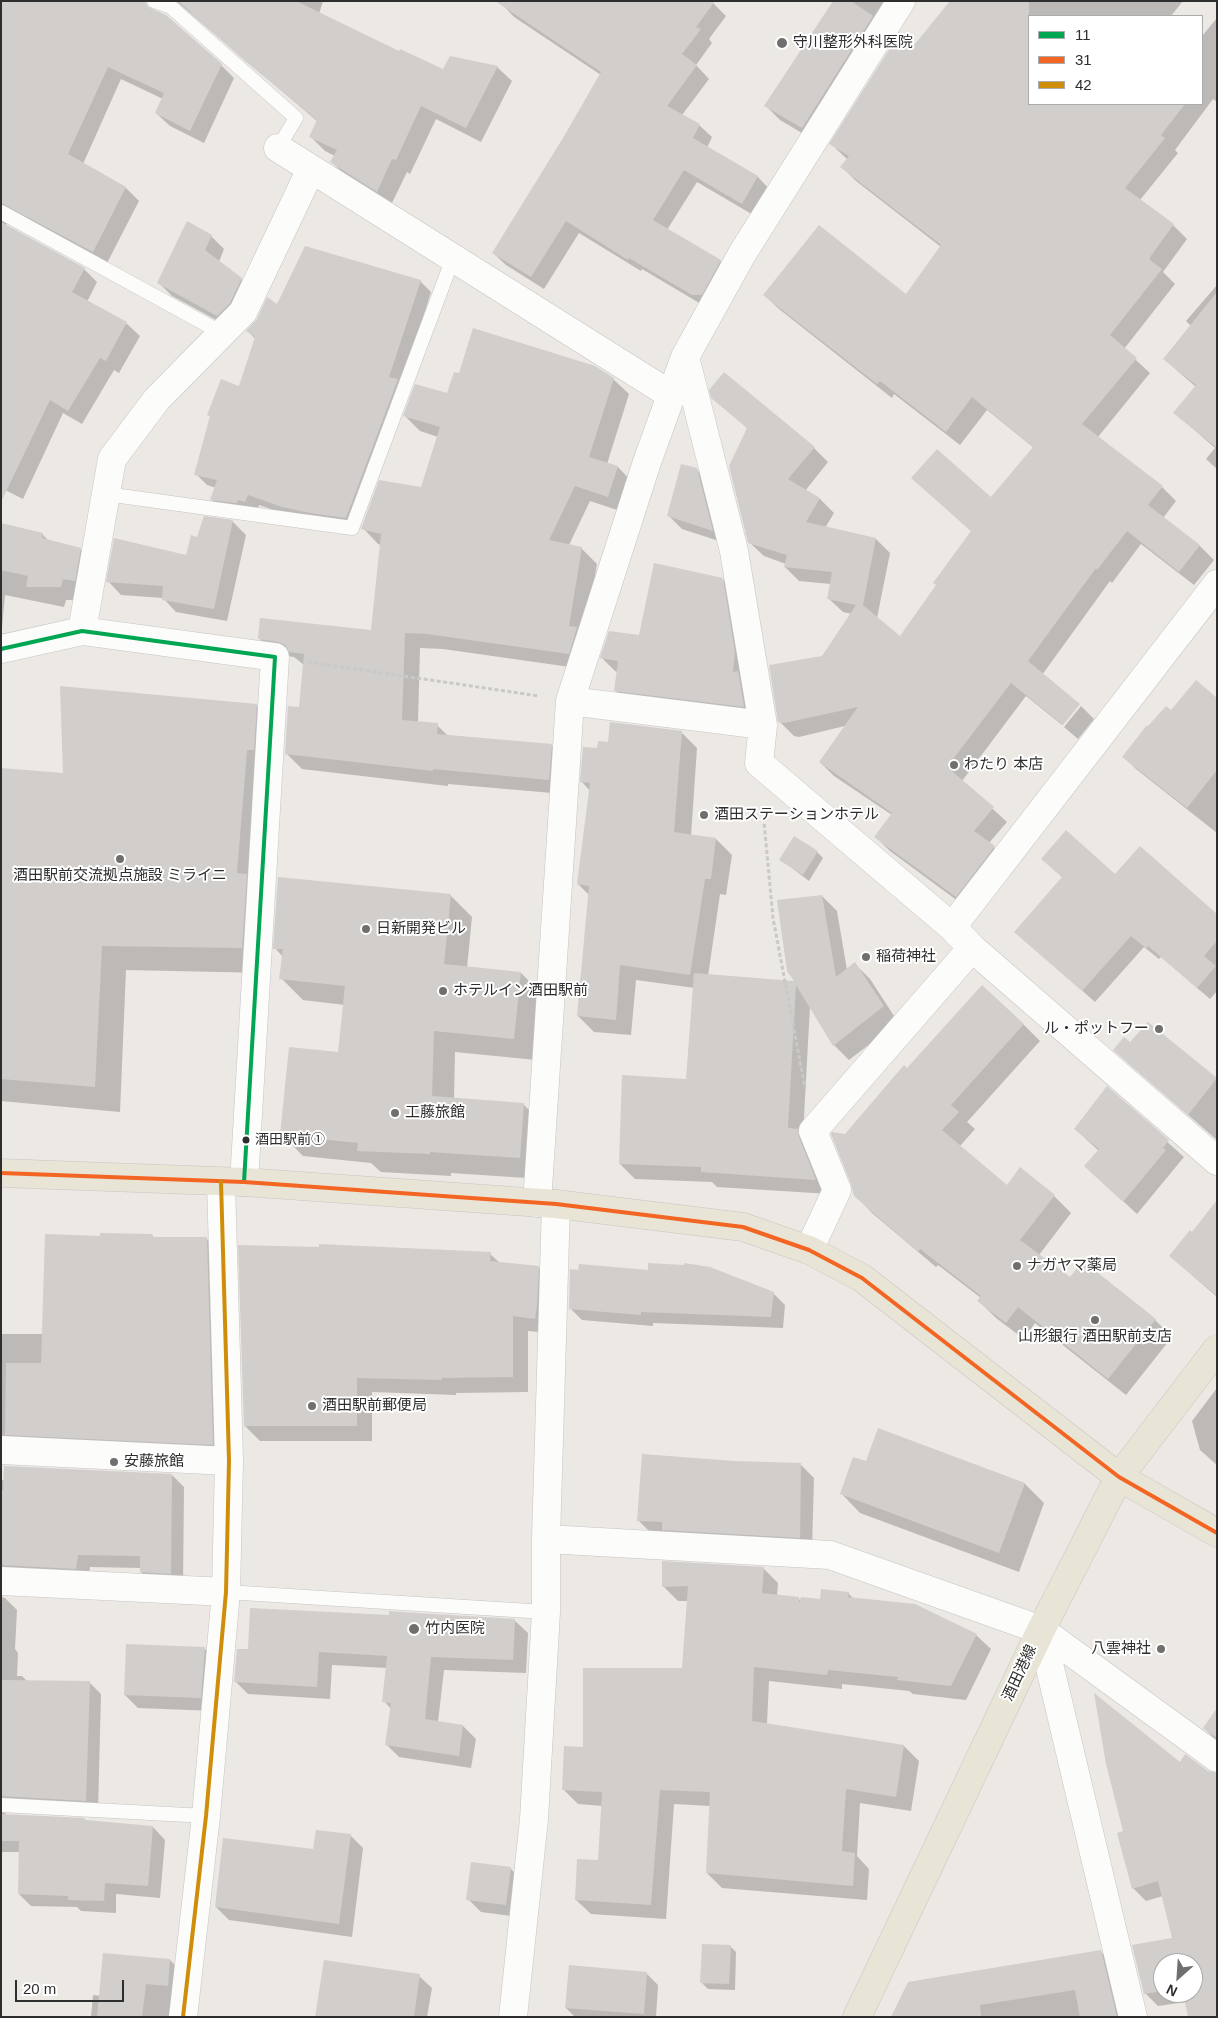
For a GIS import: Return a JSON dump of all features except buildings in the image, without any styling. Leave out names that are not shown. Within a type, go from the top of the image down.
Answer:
[{"type":"main road","points":[[1,1173],[232,1182],[547,1203],[743,1227],[810,1250],[862,1278],[1119,1478],[1217,1532]]},
{"type":"main road","name":"酒田港線","points":[[857,2017],[1041,1630],[1119,1478],[1217,1349]]},
{"type":"street","points":[[513,2017],[534,1819],[546,1612],[547,1203],[570,701],[647,462],[685,356],[742,254],[895,3]]},
{"type":"street","points":[[278,148],[671,395]]},
{"type":"street","points":[[82,631],[112,459],[157,399],[243,312],[311,169]]},
{"type":"street","points":[[685,356],[734,551],[763,725],[759,763],[952,927],[972,948],[1217,1161]]},
{"type":"street","points":[[952,927],[1217,584]]},
{"type":"street","points":[[1,649],[82,631],[275,657],[232,1182],[226,1592],[206,1816],[183,2017]]},
{"type":"street","points":[[570,701],[763,725]]},
{"type":"street","points":[[810,1250],[837,1190],[813,1131],[972,948]]},
{"type":"street","points":[[1,1450],[229,1461]]},
{"type":"street","points":[[546,1539],[830,1555],[1041,1630],[1217,1758]]},
{"type":"street","points":[[1,1581],[226,1592]]},
{"type":"street","points":[[1041,1630],[1133,2017]]},
{"type":"lane","points":[[154,1],[171,7],[296,118],[278,148]]},
{"type":"lane","points":[[1,212],[222,332]]},
{"type":"lane","points":[[106,494],[352,528],[453,258]]},
{"type":"lane","points":[[226,1592],[546,1612]]},
{"type":"lane","points":[[1,1805],[206,1816]]},
{"type":"path","points":[[275,657],[570,701]]},
{"type":"path","points":[[759,763],[772,918],[813,1131]]},
{"type":"transit line","name":"11","points":[[1,649],[82,631],[275,657],[244,1182]]},
{"type":"transit line","name":"31","points":[[1,1173],[244,1182],[556,1204],[743,1227],[809,1250],[862,1278],[1119,1477],[1217,1533]]},
{"type":"transit line","name":"42","points":[[183,2017],[206,1816],[226,1592],[229,1461],[221,1182]]},
{"type":"place","name":"守川整形外科医院","points":[[782,43]]},
{"type":"place","name":"わたり 本店","points":[[954,765]]},
{"type":"place","name":"酒田ステーションホテル","points":[[704,815]]},
{"type":"place","name":"酒田駅前交流拠点施設 ミライニ","points":[[120,859]]},
{"type":"place","name":"日新開発ビル","points":[[366,929]]},
{"type":"place","name":"稲荷神社","points":[[866,957]]},
{"type":"place","name":"ホテルイン酒田駅前","points":[[443,991]]},
{"type":"place","name":"ル・ポットフー","points":[[1159,1029]]},
{"type":"place","name":"工藤旅館","points":[[395,1113]]},
{"type":"place","name":"酒田駅前①","points":[[246,1140]]},
{"type":"place","name":"ナガヤマ薬局","points":[[1017,1266]]},
{"type":"place","name":"山形銀行 酒田駅前支店","points":[[1095,1320]]},
{"type":"place","name":"酒田駅前郵便局","points":[[312,1406]]},
{"type":"place","name":"安藤旅館","points":[[114,1462]]},
{"type":"place","name":"竹内医院","points":[[414,1629]]},
{"type":"place","name":"八雲神社","points":[[1161,1649]]}]
